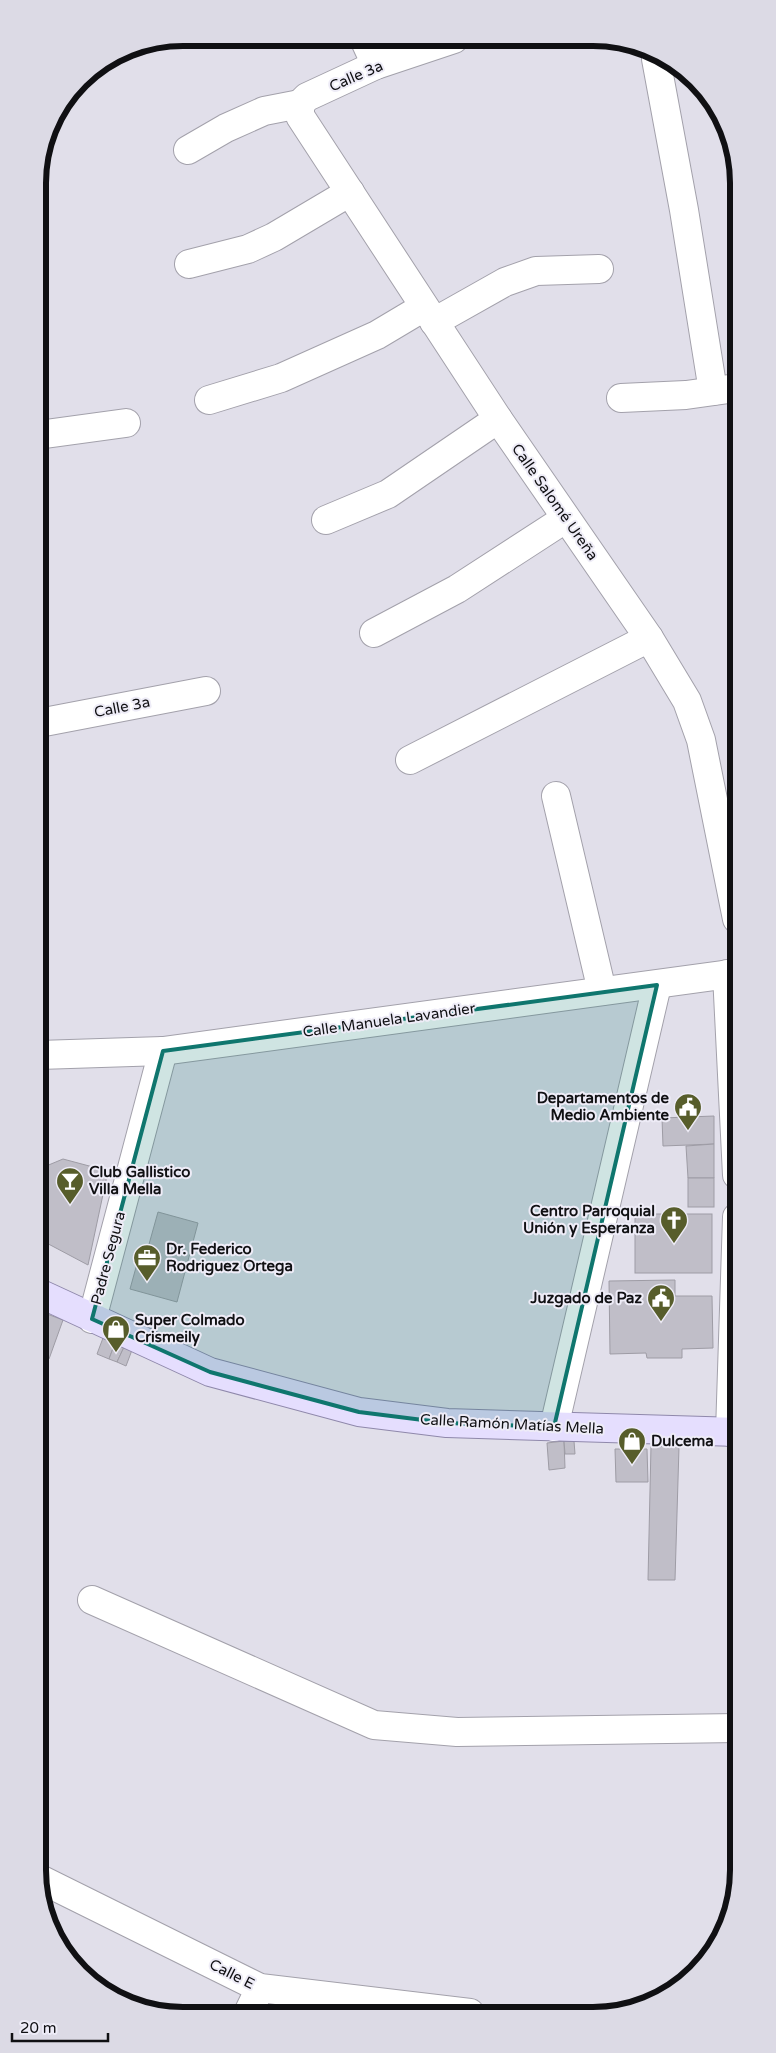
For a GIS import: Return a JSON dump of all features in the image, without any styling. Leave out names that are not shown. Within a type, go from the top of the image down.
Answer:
[{"type":"main road","name":"Calle Ramón Matías Mella","points":[[46,1296],[92,1319],[210,1372],[359,1412],[447,1423],[554,1428],[729,1432]]},
{"type":"street","points":[[367,46],[376,65]]},
{"type":"street","name":"Calle 3a","points":[[300,110],[307,97],[376,65],[433,46]]},
{"type":"street","points":[[621,398],[686,395],[725,390],[684,210],[657,62]]},
{"type":"street","points":[[188,150],[226,128],[264,111],[300,110]]},
{"type":"street","name":"Calle Salomé Ureña","points":[[300,110],[350,192],[429,314],[565,519],[649,638],[687,701],[701,740],[730,882]]},
{"type":"street","points":[[189,264],[248,249],[274,237],[350,192]]},
{"type":"street","points":[[209,400],[282,378],[377,335],[505,282],[536,272],[599,269]]},
{"type":"street","points":[[326,520],[388,494],[498,419]]},
{"type":"street","points":[[47,434],[126,423]]},
{"type":"street","points":[[374,633],[457,588],[565,519]]},
{"type":"street","points":[[410,760],[649,638]]},
{"type":"street","name":"Calle 3a","points":[[47,722],[206,691]]},
{"type":"street","points":[[556,796],[602,991]]},
{"type":"street","name":"Calle Manuela Lavandier","points":[[46,1055],[163,1051],[730,974]]},
{"type":"street","points":[[554,1428],[656,985]]},
{"type":"street","name":"Padre Segura","points":[[92,1319],[163,1051]]},
{"type":"street","points":[[92,1600],[374,1725],[457,1732],[729,1728]]},
{"type":"street","name":"Calle E","points":[[47,1883],[260,1988],[420,2007]]},
{"type":"street","points":[[251,2007],[260,1988]]},
{"type":"highlighted area","points":[[657,985],[554,1427],[447,1423],[359,1412],[210,1372],[92,1319],[163,1051]]},
{"type":"building","name":"Departamentos de Medio Ambiente","points":[[714,1116],[714,1144],[663,1146],[662,1118]]},
{"type":"building","points":[[714,1144],[714,1178],[688,1178],[686,1146]]},
{"type":"building","name":"Club Gallistico Villa Mella","points":[[63,1159],[108,1171],[88,1265],[46,1243],[46,1166]]},
{"type":"building","points":[[688,1178],[714,1178],[714,1207],[688,1207]]},
{"type":"building","points":[[158,1212],[198,1223],[177,1302],[130,1289],[140,1253],[146,1255]]},
{"type":"building","name":"Centro Parroquial Unión y Esperanza","points":[[635,1214],[712,1214],[712,1273],[635,1273]]},
{"type":"building","name":"Juzgado de Paz","points":[[675,1280],[675,1296],[712,1296],[713,1348],[682,1349],[682,1358],[647,1358],[646,1353],[610,1354],[609,1281]]},
{"type":"building","points":[[46,1314],[63,1320],[49,1359],[46,1358]]},
{"type":"building","points":[[103,1338],[115,1343],[109,1359],[97,1354]]},
{"type":"building","name":"Super Colmado Crismeily","points":[[115,1343],[124,1347],[117,1362],[109,1359]]},
{"type":"building","points":[[124,1347],[132,1350],[126,1366],[117,1362]]},
{"type":"building","points":[[564,1441],[565,1468],[549,1470],[547,1443]]},
{"type":"building","points":[[564,1441],[574,1441],[575,1454],[565,1454]]},
{"type":"building","points":[[651,1446],[679,1447],[675,1580],[648,1580]]},
{"type":"building","name":"Dulcema","points":[[615,1449],[647,1449],[648,1482],[616,1482]]},
{"type":"place","name":"Departamentos de Medio Ambiente","points":[[688,1131]]},
{"type":"place","name":"Club Gallistico Villa Mella","points":[[70,1205]]},
{"type":"place","name":"Centro Parroquial Unión y Esperanza","points":[[674,1244]]},
{"type":"place","name":"Dr. Federico Rodriguez Ortega","points":[[147,1282]]},
{"type":"place","name":"Juzgado de Paz","points":[[661,1322]]},
{"type":"place","name":"Super Colmado Crismeily","points":[[116,1353]]},
{"type":"place","name":"Dulcema","points":[[632,1465]]}]
